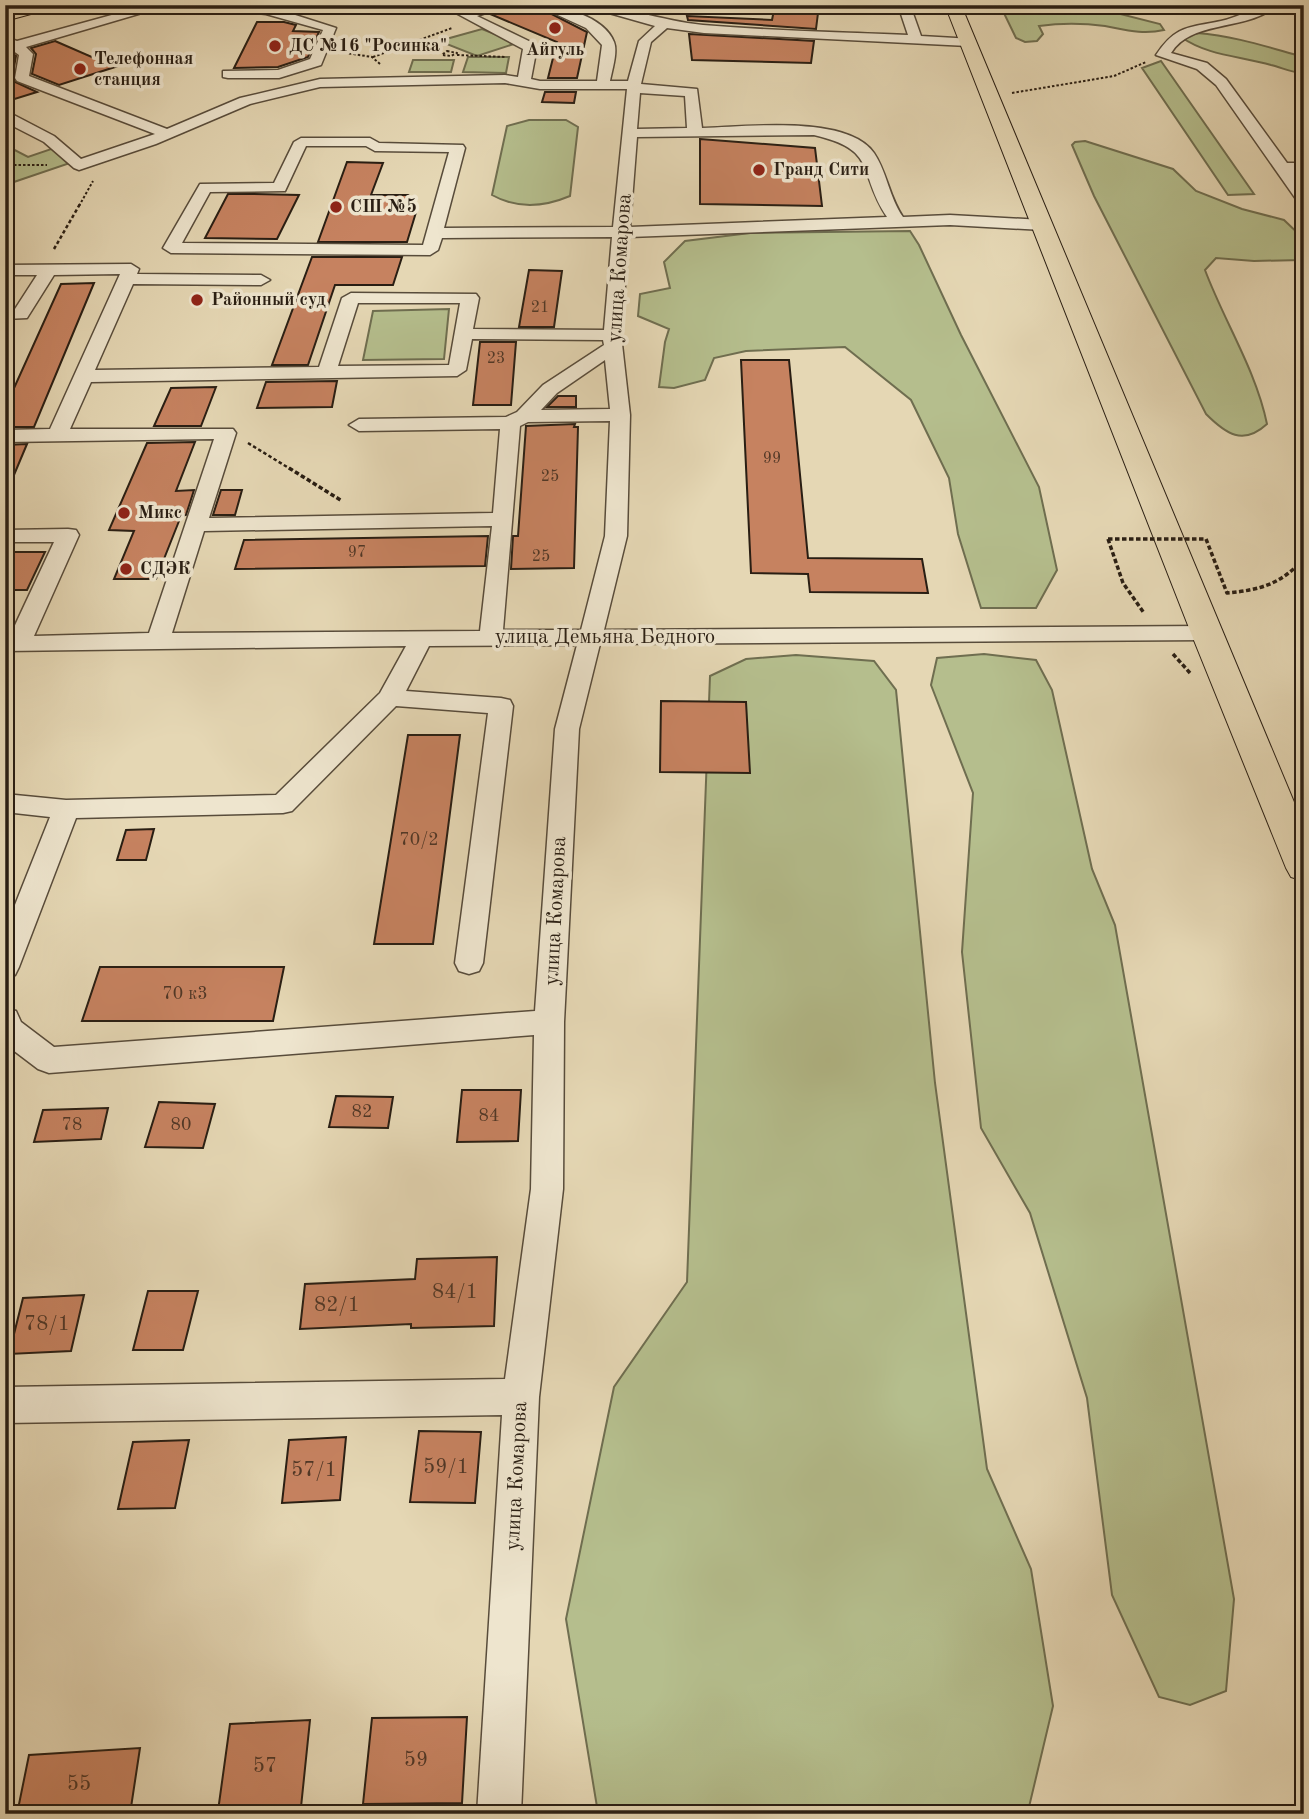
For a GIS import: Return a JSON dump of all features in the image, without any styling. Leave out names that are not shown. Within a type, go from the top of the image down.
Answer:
[{"type":"main road","points":[[953,5],[1206,633],[1304,868]]},
{"type":"main road","points":[[5,16],[44,6]]},
{"type":"street","points":[[11,43],[163,5]]},
{"type":"street","points":[[222,5],[267,10],[330,29],[316,62],[279,74],[228,74]]},
{"type":"street","points":[[447,5],[527,44],[531,51],[524,83]]},
{"type":"street","points":[[471,16],[502,5]]},
{"type":"street","points":[[542,5],[597,30],[607,39],[603,85]]},
{"type":"street","points":[[587,5],[664,24],[780,34],[968,42]]},
{"type":"street","points":[[904,5],[916,39]]},
{"type":"street","points":[[1272,5],[1230,23],[1195,27],[1172,38],[1163,55],[1202,66],[1221,82],[1304,199]]},
{"type":"street","name":"улица Комарова","points":[[499,1814],[521,1397],[547,1189],[549,1022],[567,729],[616,536],[620,415],[613,341],[634,87],[645,41],[664,24]]},
{"type":"street","points":[[11,43],[26,54],[23,72]]},
{"type":"street","points":[[5,67],[23,72],[168,134]]},
{"type":"street","points":[[5,82],[23,72]]},
{"type":"street","points":[[5,116],[49,139],[79,164],[168,134],[245,101],[312,84],[464,79],[692,92],[695,132]]},
{"type":"street","points":[[630,133],[814,131],[845,138],[867,154],[885,202],[898,222]]},
{"type":"street","points":[[301,142],[370,142],[375,148],[458,148],[434,233],[430,250],[171,248],[205,187],[279,188],[301,142]]},
{"type":"street","points":[[1283,168],[1304,168]]},
{"type":"street","points":[[434,233],[622,231],[950,220],[1043,225]]},
{"type":"street","points":[[5,270],[261,280]]},
{"type":"street","points":[[5,314],[21,314],[48,270]]},
{"type":"street","points":[[57,436],[128,274]]},
{"type":"street","points":[[85,376],[457,370],[470,298],[351,298],[327,372]]},
{"type":"street","points":[[464,334],[613,341]]},
{"type":"street","points":[[491,638],[503,519],[517,419],[550,389],[613,341]]},
{"type":"street","points":[[359,425],[620,415]]},
{"type":"street","points":[[5,436],[226,433],[158,640]]},
{"type":"street","points":[[195,525],[503,519]]},
{"type":"street","points":[[5,536],[68,535],[12,644]]},
{"type":"street","name":"улица Демьяна Бедного","points":[[12,644],[158,640],[1206,633]]},
{"type":"street","points":[[5,803],[66,809],[283,804],[390,698],[421,639]]},
{"type":"street","points":[[390,698],[501,706],[469,963]]},
{"type":"street","points":[[5,967],[66,809]]},
{"type":"street","points":[[5,1020],[7,1030],[49,1060],[549,1022]]},
{"type":"street","points":[[5,1405],[521,1397]]},
{"type":"path","points":[[321,50],[373,57],[424,40],[471,16]]},
{"type":"path","points":[[445,51],[455,52],[457,55],[529,57]]},
{"type":"path","points":[[990,96],[1114,76],[1163,55]]},
{"type":"path","points":[[373,57],[399,82]]},
{"type":"path","points":[[5,164],[79,164],[94,181],[51,255],[48,270]]},
{"type":"path","points":[[223,442],[247,442],[376,521]]},
{"type":"path","points":[[1123,583],[1108,539],[1206,539],[1227,593],[1261,590],[1288,578],[1304,558]]},
{"type":"green space","points":[[1000,5],[1085,5],[1160,24],[1164,30],[1142,32],[1097,25],[1055,24],[1039,26],[1043,34],[1037,41],[1025,42],[1016,38]]},
{"type":"green space","points":[[482,29],[517,43],[477,56],[439,41]]},
{"type":"green space","points":[[1197,33],[1238,39],[1304,57],[1304,73],[1213,52],[1181,37]]},
{"type":"green space","points":[[468,57],[509,57],[506,73],[463,72]]},
{"type":"green space","points":[[413,60],[454,60],[451,72],[409,72]]},
{"type":"green space","points":[[1161,61],[1254,194],[1228,195],[1142,68]]},
{"type":"green space","points":[[529,120],[566,120],[578,127],[570,196],[531,205],[511,203],[492,195],[507,126]]},
{"type":"green space","points":[[1085,141],[1173,169],[1196,191],[1242,209],[1284,220],[1304,239],[1301,260],[1254,261],[1216,258],[1205,270],[1248,365],[1262,404],[1267,424],[1258,431],[1250,435],[1235,435],[1206,414],[1094,196],[1072,145]]},
{"type":"green space","points":[[5,145],[28,157],[54,148],[73,162],[5,185]]},
{"type":"green space","points":[[910,231],[1039,487],[1057,570],[1036,608],[981,608],[958,534],[949,478],[911,400],[845,347],[746,351],[714,358],[705,380],[674,388],[659,387],[669,329],[638,316],[640,294],[670,288],[664,262],[685,241],[750,233]]},
{"type":"green space","points":[[449,309],[444,359],[363,360],[373,311]]},
{"type":"green space","points":[[984,654],[1036,660],[1052,690],[1092,869],[1115,925],[1234,1599],[1226,1691],[1190,1705],[1159,1697],[1112,1595],[1087,1398],[1030,1213],[981,1128],[962,952],[973,793],[931,685],[937,658]]},
{"type":"green space","points":[[796,655],[874,661],[896,690],[935,1083],[987,1469],[1031,1569],[1053,1706],[1029,1807],[1025,1814],[598,1813],[566,1619],[614,1387],[687,1282],[710,676],[746,659]]},
{"type":"building","points":[[510,5],[534,5],[587,32],[577,78],[548,78],[557,42],[490,14]]},
{"type":"building","points":[[775,5],[819,5],[816,29],[688,20],[687,16],[772,20]]},
{"type":"building","points":[[257,22],[284,22],[296,25],[293,31],[319,32],[308,57],[278,67],[234,68]]},
{"type":"building","points":[[689,34],[814,41],[811,63],[692,60]]},
{"type":"building","points":[[55,41],[115,67],[59,85],[32,74],[36,54],[31,48]]},
{"type":"building","points":[[5,48],[16,56],[12,78],[37,92],[5,102]]},
{"type":"building","points":[[545,92],[576,92],[574,103],[542,102]]},
{"type":"building","name":"Гранд Сити","points":[[700,139],[815,148],[822,206],[700,204]]},
{"type":"building","points":[[347,162],[383,163],[371,195],[408,195],[404,208],[417,209],[407,242],[318,242]]},
{"type":"building","points":[[228,194],[299,195],[277,239],[205,238]]},
{"type":"building","points":[[312,257],[402,257],[393,285],[335,285],[308,365],[272,365]]},
{"type":"building","points":[[529,270],[562,271],[554,327],[519,327]]},
{"type":"building","points":[[94,283],[34,427],[5,427],[5,408],[61,284]]},
{"type":"building","points":[[480,342],[516,342],[511,405],[473,405]]},
{"type":"building","points":[[741,360],[789,360],[808,558],[922,559],[928,593],[810,592],[808,574],[751,573]]},
{"type":"building","points":[[337,381],[332,407],[257,408],[266,382]]},
{"type":"building","points":[[216,387],[201,426],[154,426],[171,388]]},
{"type":"building","points":[[558,396],[576,396],[576,407],[547,407]]},
{"type":"building","points":[[575,424],[574,427],[578,427],[574,568],[511,569],[513,536],[518,536],[526,426]]},
{"type":"building","points":[[195,442],[176,491],[194,490],[186,515],[181,516],[156,579],[114,579],[134,531],[109,530],[147,443]]},
{"type":"building","points":[[27,444],[6,494],[5,494],[5,445]]},
{"type":"building","points":[[221,490],[242,490],[235,515],[213,515]]},
{"type":"building","points":[[488,536],[485,566],[235,569],[244,540]]},
{"type":"building","points":[[5,552],[45,552],[27,590],[5,590]]},
{"type":"building","points":[[661,701],[746,702],[750,773],[660,772]]},
{"type":"building","points":[[408,735],[460,735],[433,944],[374,944]]},
{"type":"building","points":[[154,829],[146,860],[117,860],[126,830]]},
{"type":"building","points":[[100,967],[284,967],[273,1021],[82,1021]]},
{"type":"building","points":[[462,1090],[521,1090],[518,1141],[457,1142]]},
{"type":"building","points":[[336,1096],[393,1097],[388,1128],[329,1127]]},
{"type":"building","points":[[159,1102],[215,1104],[203,1148],[145,1147]]},
{"type":"building","points":[[108,1108],[101,1139],[34,1142],[43,1110]]},
{"type":"building","points":[[497,1257],[494,1326],[411,1328],[411,1324],[300,1329],[305,1284],[415,1279],[417,1259]]},
{"type":"building","points":[[148,1291],[198,1291],[183,1350],[133,1350]]},
{"type":"building","points":[[84,1295],[71,1351],[9,1354],[23,1298]]},
{"type":"building","points":[[419,1431],[481,1432],[475,1503],[410,1502]]},
{"type":"building","points":[[346,1437],[340,1500],[282,1503],[289,1440]]},
{"type":"building","points":[[189,1440],[175,1508],[118,1509],[133,1442]]},
{"type":"building","points":[[467,1717],[462,1803],[363,1804],[372,1718]]},
{"type":"building","points":[[310,1720],[301,1807],[218,1811],[230,1724]]},
{"type":"building","points":[[140,1748],[130,1814],[17,1814],[29,1755]]},
{"type":"place","name":"Айгуль","points":[[555,28]]},
{"type":"place","name":"ДС №16 \"Росинка\"","points":[[275,46]]},
{"type":"place","name":"Телефонная станция","points":[[80,69]]},
{"type":"place","name":"Гранд Сити","points":[[759,170]]},
{"type":"place","name":"СШ №5","points":[[336,207]]},
{"type":"place","name":"Районный суд","points":[[197,300]]},
{"type":"place","name":"Микс","points":[[124,513]]},
{"type":"place","name":"СДЭК","points":[[126,569]]}]
